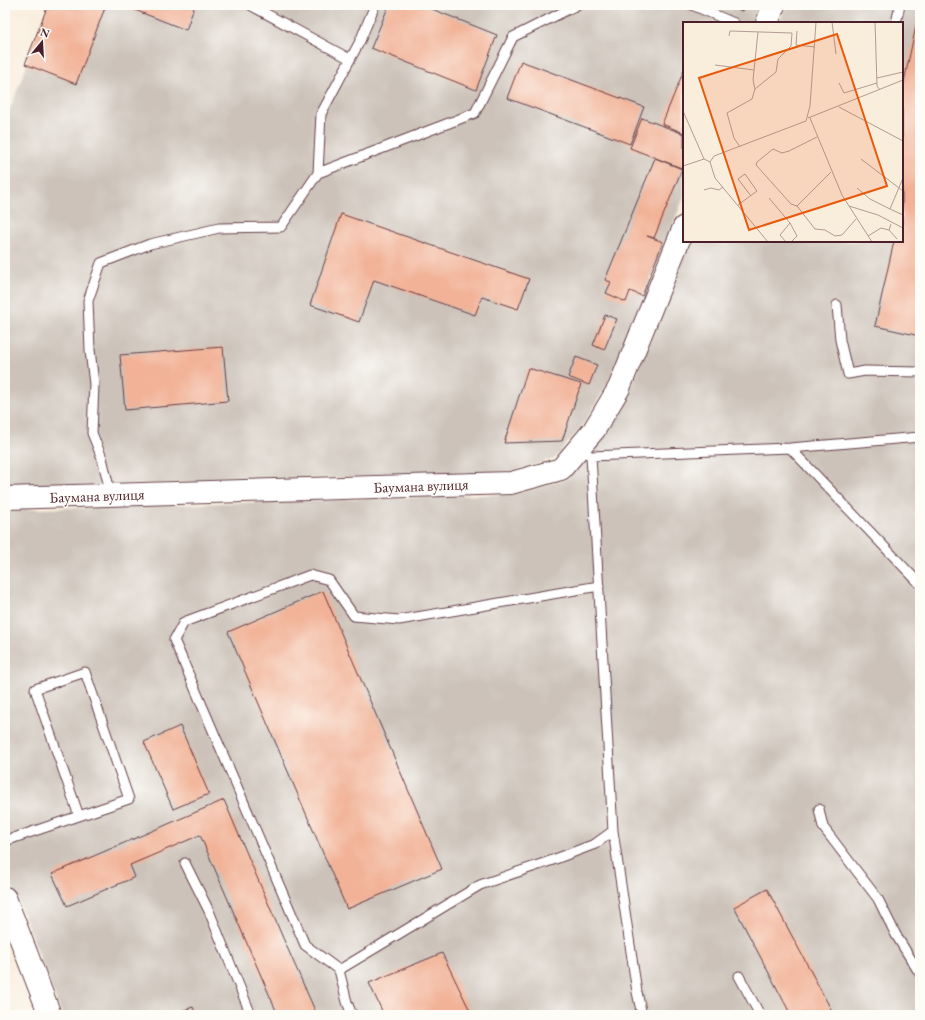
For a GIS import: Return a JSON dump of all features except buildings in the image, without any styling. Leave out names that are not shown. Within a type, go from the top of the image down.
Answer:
[{"type":"main road","points":[[767,22],[774,5]]},
{"type":"main road","name":"Баумана вулиця","points":[[5,498],[511,483],[561,469],[584,452],[594,430],[619,388],[683,229]]},
{"type":"main road","points":[[5,898],[50,1015]]},
{"type":"lane","points":[[250,5],[350,59]]},
{"type":"lane","points":[[110,495],[102,458],[92,432],[94,384],[90,350],[88,301],[101,263],[150,244],[219,228],[281,227],[318,173],[321,114],[360,41],[375,5]]},
{"type":"lane","points":[[318,173],[475,113],[513,37],[577,5]]},
{"type":"lane","points":[[692,5],[732,22]]},
{"type":"lane","points":[[896,22],[900,5]]},
{"type":"lane","points":[[837,305],[840,340],[848,374],[865,371],[920,372]]},
{"type":"lane","points":[[642,1015],[637,992],[614,831],[599,586],[584,452],[790,448],[920,437]]},
{"type":"lane","points":[[790,448],[920,584]]},
{"type":"lane","points":[[352,1015],[346,1002],[339,970],[305,945],[174,640],[184,622],[310,575],[329,580],[354,616],[399,620],[599,586]]},
{"type":"lane","points":[[5,841],[79,816],[129,799],[85,672],[35,689],[79,816]]},
{"type":"lane","points":[[819,809],[823,827],[878,899],[896,935],[920,974]]},
{"type":"lane","points":[[339,970],[480,885],[595,844],[614,831]]},
{"type":"lane","points":[[185,863],[209,911],[250,1015]]},
{"type":"lane","points":[[739,976],[760,1015]]},
{"type":"shaded area","points":[[50,5],[762,5],[755,22],[683,22],[683,199],[608,383],[584,424],[554,459],[510,472],[5,489],[5,122]]},
{"type":"shaded area","points":[[786,5],[920,5],[920,1015],[62,1015],[5,867],[5,510],[513,494],[567,479],[603,436],[629,393],[690,242],[903,242],[903,22],[779,22]]}]
